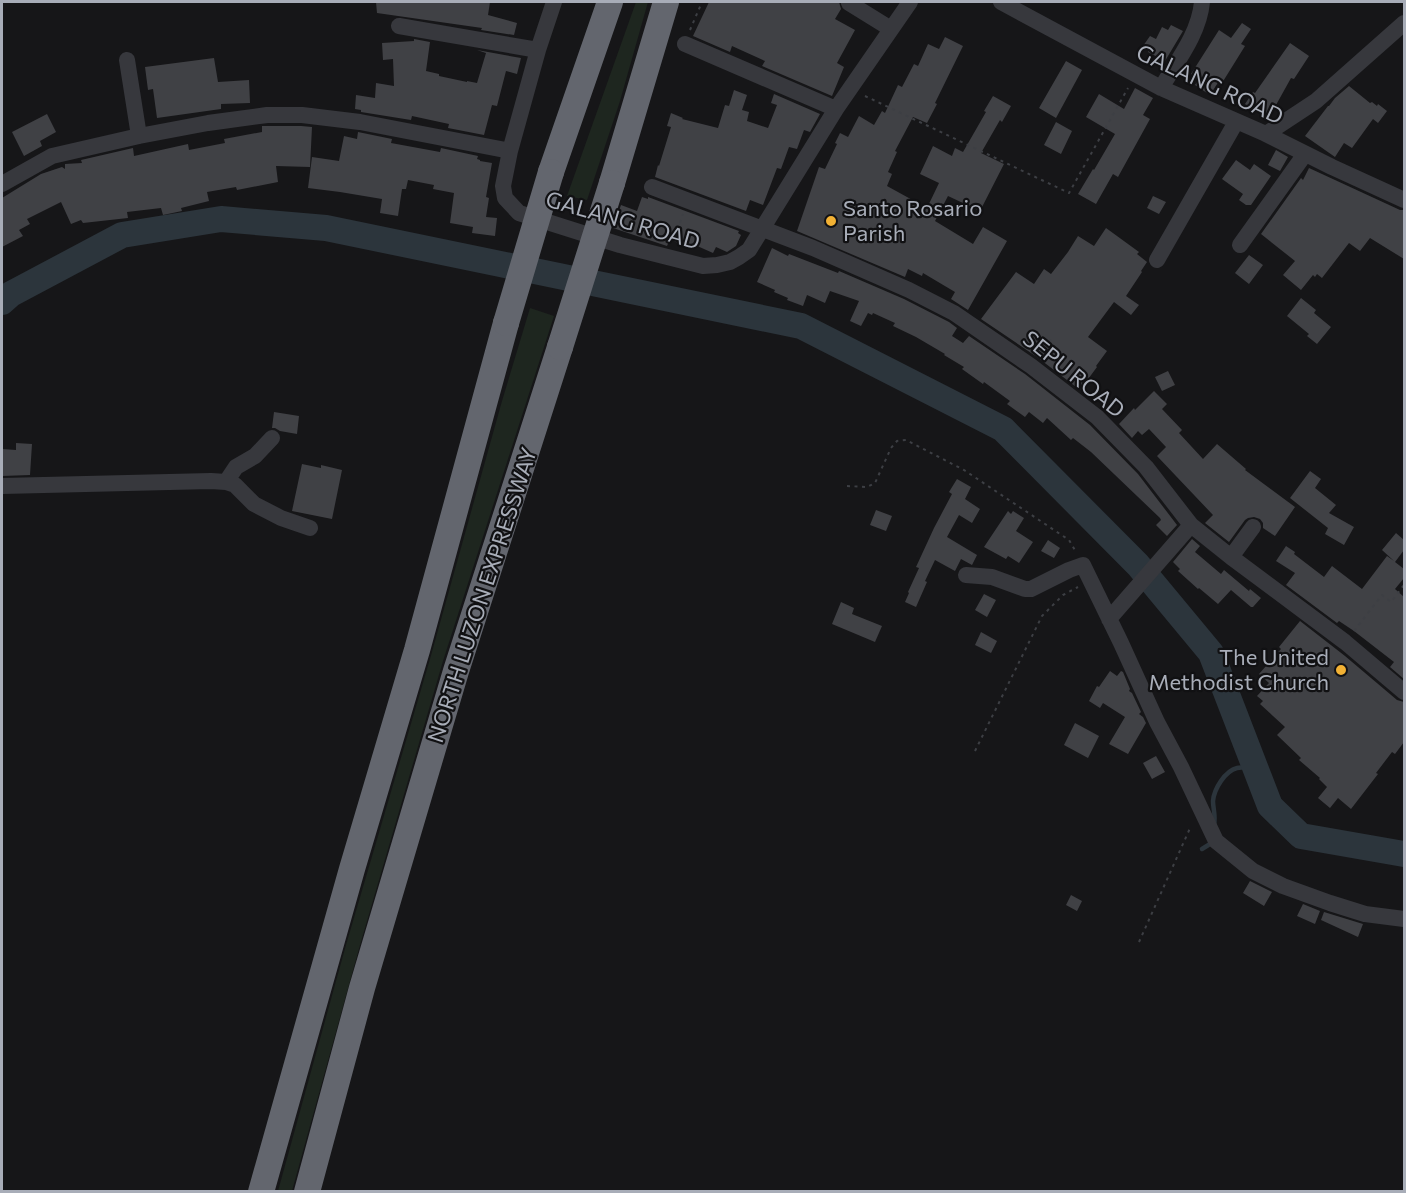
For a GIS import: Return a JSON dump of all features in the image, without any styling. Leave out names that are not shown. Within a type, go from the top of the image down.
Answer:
[{"type":"highway","name":"NORTH LUZON EXPRESSWAY","points":[[261,1191],[417,650],[506,323],[551,172],[610,2]]},
{"type":"highway","name":"NORTH LUZON EXPRESSWAY","points":[[307,1191],[362,988],[453,682],[612,183],[666,2]]},
{"type":"street","name":"GALANG ROAD","points":[[554,2],[510,151],[502,186],[505,198],[519,213],[620,245],[703,266],[730,262],[749,250],[836,109],[910,2]]},
{"type":"street","name":"GALANG ROAD","points":[[1001,2],[1136,76],[1266,134],[1404,200]]},
{"type":"street","points":[[1161,88],[1191,39],[1201,12],[1202,2]]},
{"type":"street","points":[[849,3],[891,29]]},
{"type":"street","points":[[1266,134],[1316,101],[1404,23]]},
{"type":"street","points":[[399,26],[538,50]]},
{"type":"street","points":[[685,44],[836,109]]},
{"type":"street","points":[[127,60],[138,136]]},
{"type":"street","points":[[2,184],[52,156],[138,136],[267,115],[302,115],[360,122],[510,151]]},
{"type":"street","points":[[1157,260],[1236,122]]},
{"type":"street","points":[[1240,245],[1305,154]]},
{"type":"street","name":"SEPU ROAD","points":[[652,188],[813,248],[909,290],[954,313],[1031,366],[1097,417],[1146,467],[1191,525],[1345,642],[1404,692]]},
{"type":"street","points":[[226,482],[236,467],[255,456],[272,438]]},
{"type":"street","points":[[2,486],[226,482],[235,484],[254,504],[281,518],[310,528]]},
{"type":"street","points":[[1112,615],[1191,525]]},
{"type":"street","points":[[1231,557],[1253,527]]},
{"type":"street","points":[[966,575],[992,577],[1031,589],[1069,570],[1087,572],[1112,615],[1121,643],[1157,722],[1216,841],[1253,871],[1282,886],[1365,914],[1404,919]]},
{"type":"path","points":[[685,44],[702,2]]},
{"type":"path","points":[[851,89],[1069,193],[1136,76]]},
{"type":"path","points":[[675,237],[688,201]]},
{"type":"path","points":[[1031,366],[1053,337]]},
{"type":"path","points":[[847,486],[867,487],[875,483],[891,448],[897,441],[906,440],[964,470],[1069,540],[1087,572],[1042,616],[975,751]]},
{"type":"path","points":[[1345,642],[1382,595],[1391,602],[1404,585]]},
{"type":"path","points":[[1138,942],[1199,807]]},
{"type":"shaded area","points":[[636,2],[648,2],[620,101],[587,200],[567,196]]},
{"type":"shaded area","points":[[530,308],[554,316],[443,661],[360,945],[292,1191],[278,1191],[346,945]]},
{"type":"building","points":[[376,2],[490,2],[488,15],[517,23],[514,35],[481,30],[482,28],[377,13]]},
{"type":"building","points":[[709,2],[839,2],[841,9],[835,19],[855,30],[837,63],[844,67],[832,96],[762,66],[765,61],[732,46],[730,52],[693,36]]},
{"type":"building","points":[[1242,23],[1251,29],[1241,44],[1245,46],[1222,83],[1219,81],[1210,95],[1195,85],[1199,79],[1191,74],[1219,30],[1231,38]]},
{"type":"building","points":[[1171,25],[1183,31],[1165,61],[1148,52],[1149,50],[1143,46],[1150,36],[1156,39],[1162,27],[1168,30]]},
{"type":"building","points":[[945,37],[963,46],[927,123],[913,117],[895,151],[897,152],[888,172],[892,174],[887,186],[927,208],[939,183],[920,174],[933,146],[952,156],[955,148],[963,152],[993,96],[1011,106],[981,153],[1004,164],[980,211],[948,196],[935,221],[973,244],[983,227],[1007,241],[968,310],[951,299],[955,292],[923,273],[922,276],[908,269],[905,277],[797,231],[819,167],[825,169],[840,133],[848,137],[859,116],[874,125],[882,111],[885,113],[898,85],[902,87],[914,64],[918,66],[928,44],[939,49]]},
{"type":"building","points":[[414,39],[430,42],[426,71],[467,82],[477,83],[486,53],[477,50],[521,58],[517,74],[506,71],[497,106],[492,105],[484,135],[448,128],[449,124],[412,116],[411,120],[355,109],[356,95],[375,98],[376,83],[394,86],[393,59],[383,60],[382,43],[414,41]]},
{"type":"building","points":[[1290,43],[1309,56],[1294,79],[1291,78],[1276,105],[1274,104],[1265,117],[1245,104]]},
{"type":"building","points":[[214,58],[218,82],[249,80],[250,103],[221,104],[221,109],[157,118],[153,89],[148,90],[145,67]]},
{"type":"building","points":[[1066,61],[1082,70],[1056,118],[1039,108]]},
{"type":"building","points":[[1349,86],[1370,103],[1377,106],[1378,104],[1387,111],[1378,123],[1373,119],[1352,148],[1344,143],[1335,157],[1305,136],[1335,98]]},
{"type":"building","points":[[1135,88],[1153,98],[1143,115],[1150,119],[1118,177],[1113,174],[1096,204],[1078,194],[1115,134],[1086,117],[1099,94],[1124,109]]},
{"type":"building","points":[[734,90],[747,95],[742,110],[749,112],[747,121],[768,128],[777,105],[771,103],[774,94],[820,114],[810,132],[804,130],[797,149],[789,147],[781,169],[777,168],[763,205],[750,200],[746,211],[655,177],[671,127],[667,126],[671,113],[682,119],[718,128],[725,105],[729,106]]},
{"type":"building","points":[[47,114],[56,132],[40,141],[42,146],[24,156],[12,132]]},
{"type":"building","points":[[1056,122],[1072,131],[1061,154],[1044,145]]},
{"type":"building","points":[[262,126],[312,127],[310,167],[276,166],[278,182],[237,190],[236,187],[207,192],[209,201],[163,215],[161,208],[127,212],[128,218],[83,223],[81,220],[71,224],[61,202],[27,219],[30,224],[19,230],[23,236],[2,247],[2,198],[41,174],[62,167],[65,169],[65,164],[82,163],[81,160],[133,148],[134,156],[188,144],[189,150],[225,143],[224,139],[262,132]]},
{"type":"building","points":[[358,132],[392,139],[391,143],[440,152],[441,148],[478,156],[477,159],[480,161],[492,163],[486,197],[489,198],[486,217],[497,218],[495,236],[472,233],[473,227],[450,223],[454,193],[433,189],[434,185],[408,180],[406,189],[402,189],[398,216],[380,213],[382,199],[308,188],[312,157],[339,161],[344,136],[357,139]]},
{"type":"building","points":[[1276,150],[1288,157],[1280,171],[1268,165]]},
{"type":"building","points":[[1236,160],[1250,170],[1254,164],[1271,176],[1251,205],[1246,205],[1239,200],[1243,194],[1222,179]]},
{"type":"building","points":[[1309,168],[1404,210],[1404,259],[1370,238],[1360,251],[1349,243],[1322,278],[1317,274],[1315,277],[1313,275],[1301,290],[1283,275],[1295,261],[1261,234],[1301,178],[1303,180]]},
{"type":"building","points":[[1153,196],[1166,202],[1159,214],[1147,208]]},
{"type":"building","points":[[642,197],[648,199],[648,197],[739,231],[741,235],[736,246],[727,252],[716,247],[713,253],[695,245],[692,250],[670,239],[667,246],[613,228],[621,205],[637,211]]},
{"type":"building","points":[[1106,228],[1139,252],[1137,254],[1147,262],[1126,296],[1139,305],[1131,315],[1114,302],[1088,337],[1107,351],[1080,390],[981,319],[1016,272],[1034,284],[1044,269],[1051,274],[1078,236],[1094,246]]},
{"type":"building","points":[[772,248],[788,256],[789,254],[838,273],[839,271],[904,299],[949,322],[957,328],[952,336],[963,343],[969,336],[1025,374],[1090,425],[1138,474],[1177,525],[1167,536],[1156,525],[1161,520],[1160,518],[1091,452],[1073,438],[1071,440],[1047,418],[1043,423],[1029,412],[1025,417],[1007,404],[1010,401],[962,369],[964,367],[945,354],[893,326],[895,323],[873,313],[872,315],[868,313],[861,326],[850,321],[859,301],[830,291],[825,303],[807,295],[803,306],[787,300],[788,298],[774,292],[775,290],[757,282]]},
{"type":"building","points":[[1249,255],[1263,265],[1249,284],[1235,273]]},
{"type":"building","points":[[1301,298],[1331,327],[1317,344],[1307,336],[1309,334],[1287,316]]},
{"type":"building","points":[[1168,371],[1175,385],[1162,391],[1155,377]]},
{"type":"building","points":[[1154,391],[1167,404],[1162,409],[1182,430],[1179,433],[1203,459],[1217,444],[1245,470],[1295,507],[1275,536],[1263,528],[1260,519],[1254,517],[1245,520],[1229,542],[1205,523],[1213,515],[1157,456],[1166,447],[1149,429],[1142,435],[1138,431],[1132,438],[1119,424]]},
{"type":"building","points":[[274,412],[299,416],[297,434],[272,428]]},
{"type":"building","points":[[16,443],[32,444],[30,475],[2,476],[2,449],[16,450]]},
{"type":"building","points":[[302,464],[321,468],[321,465],[342,470],[332,519],[292,511]]},
{"type":"building","points":[[1310,471],[1321,479],[1315,488],[1336,505],[1329,513],[1354,527],[1344,545],[1325,534],[1328,528],[1290,498]]},
{"type":"building","points":[[957,479],[971,487],[965,499],[980,509],[972,523],[959,515],[947,537],[977,555],[972,565],[961,559],[955,571],[935,560],[916,607],[905,602],[919,568],[916,567],[952,494],[949,492]]},
{"type":"building","points":[[876,510],[892,516],[886,531],[870,525]]},
{"type":"building","points":[[1008,511],[1011,514],[1013,511],[1024,518],[1016,531],[1033,542],[1019,563],[984,547]]},
{"type":"building","points":[[1396,533],[1404,540],[1404,550],[1395,562],[1404,569],[1404,578],[1395,589],[1404,597],[1404,679],[1390,667],[1394,662],[1354,631],[1339,621],[1337,623],[1286,585],[1295,573],[1276,561],[1286,546],[1324,577],[1332,566],[1362,589],[1387,556],[1394,561],[1382,550]]},
{"type":"building","points":[[1192,539],[1200,546],[1195,552],[1221,574],[1224,570],[1261,598],[1253,607],[1231,590],[1218,604],[1178,571],[1180,569],[1173,562]]},
{"type":"building","points":[[1048,540],[1060,548],[1054,558],[1041,551]]},
{"type":"building","points":[[984,594],[996,600],[987,617],[975,610]]},
{"type":"building","points":[[841,602],[854,608],[852,614],[882,626],[875,642],[832,624]]},
{"type":"building","points":[[1300,621],[1397,700],[1404,702],[1404,742],[1395,754],[1392,752],[1351,809],[1338,798],[1330,808],[1318,798],[1327,787],[1277,735],[1285,727],[1260,704],[1263,701],[1257,696],[1269,683],[1259,674],[1281,649],[1279,647]]},
{"type":"building","points":[[981,632],[997,641],[991,653],[975,645]]},
{"type":"building","points":[[1110,671],[1117,676],[1121,671],[1123,672],[1129,691],[1141,712],[1139,714],[1146,723],[1128,754],[1109,744],[1125,717],[1103,703],[1100,708],[1089,701],[1097,686],[1099,687]]},
{"type":"building","points":[[1075,723],[1099,736],[1088,758],[1064,745]]},
{"type":"building","points":[[1156,756],[1165,772],[1152,779],[1143,763]]},
{"type":"building","points":[[1250,881],[1272,892],[1264,906],[1243,893]]},
{"type":"building","points":[[1071,895],[1082,901],[1077,911],[1066,905]]},
{"type":"building","points":[[1303,904],[1320,911],[1315,924],[1297,916]]},
{"type":"building","points":[[1324,912],[1363,924],[1358,937],[1321,920]]},
{"type":"waterway","points":[[2,302],[11,294],[122,235],[221,219],[326,228],[801,326],[1003,429],[1138,565],[1211,653],[1270,806],[1301,836],[1404,854]]},
{"type":"waterway","points":[[1214,825],[1213,801],[1215,791],[1221,781],[1237,768],[1256,770]]},
{"type":"waterway","points":[[1202,849],[1211,842]]},
{"type":"place","name":"Santo Rosario Parish","points":[[831,221]]},
{"type":"place","name":"The United Methodist Church","points":[[1341,670]]}]
